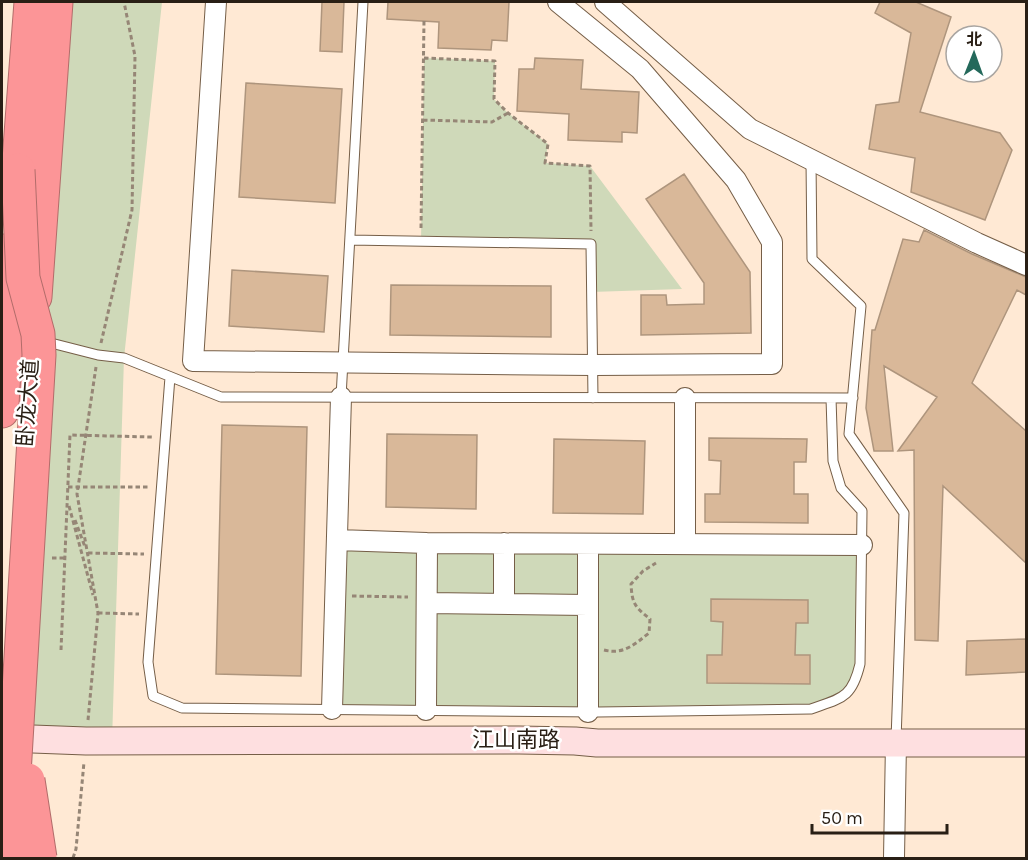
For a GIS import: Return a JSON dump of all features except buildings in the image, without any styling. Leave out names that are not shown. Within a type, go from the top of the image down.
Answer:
[{"type":"highway","points":[[2,411],[31,2]]},
{"type":"highway","name":"卧龙大道","points":[[2,805],[56,2]]},
{"type":"highway","points":[[9,858],[39,355],[38,334],[23,278],[18,170]]},
{"type":"highway","points":[[18,705],[40,858]]},
{"type":"street","points":[[216,2],[194,361],[343,364],[771,364],[772,242],[736,180],[640,69],[558,2]]},
{"type":"street","points":[[605,2],[750,129],[1026,265]]},
{"type":"street","points":[[332,709],[340,397]]},
{"type":"street","points":[[685,544],[686,398]]},
{"type":"street","points":[[336,540],[427,543],[862,545]]},
{"type":"street","points":[[426,710],[427,543]]},
{"type":"street","points":[[504,543],[504,604]]},
{"type":"street","points":[[588,544],[588,712]]},
{"type":"street","points":[[427,600],[588,605]]},
{"type":"street","name":"江山南路","points":[[6,738],[86,741],[519,740],[597,743],[1026,743]]},
{"type":"street","points":[[894,858],[896,742]]},
{"type":"lane","points":[[340,397],[363,2]]},
{"type":"lane","points":[[811,160],[812,259],[861,306],[849,434],[904,513],[896,742]]},
{"type":"lane","points":[[350,240],[591,244],[593,398]]},
{"type":"lane","points":[[32,338],[98,355],[124,358],[221,397],[852,398]]},
{"type":"lane","points":[[170,377],[148,662],[153,696],[182,708],[588,712],[811,709],[841,699],[855,683],[860,664],[862,511],[841,488],[833,461],[831,398]]},
{"type":"path","points":[[73,858],[76,849],[98,613],[77,495],[98,355],[132,210],[135,56],[123,2]]},
{"type":"path","points":[[421,241],[424,21]]},
{"type":"path","points":[[424,58],[495,61],[494,99],[548,144],[545,163],[590,166],[591,244]]},
{"type":"path","points":[[423,120],[492,122],[508,113]]},
{"type":"path","points":[[61,650],[70,435],[165,437]]},
{"type":"path","points":[[69,487],[161,487]]},
{"type":"path","points":[[68,501],[88,554]]},
{"type":"path","points":[[68,501],[98,613]]},
{"type":"path","points":[[588,647],[611,652],[626,650],[649,633],[650,619],[637,609],[631,599],[631,584],[643,571],[685,544]]},
{"type":"path","points":[[88,554],[156,554]]},
{"type":"path","points":[[335,595],[427,600]]},
{"type":"path","points":[[98,613],[152,614]]},
{"type":"green space","points":[[68,2],[162,2],[124,358],[112,741],[6,738]]},
{"type":"green space","points":[[424,58],[495,61],[494,99],[548,144],[545,163],[590,166],[682,289],[591,292],[591,245],[421,241]]},
{"type":"green space","points":[[337,540],[862,545],[860,664],[841,699],[811,709],[332,709]]}]
